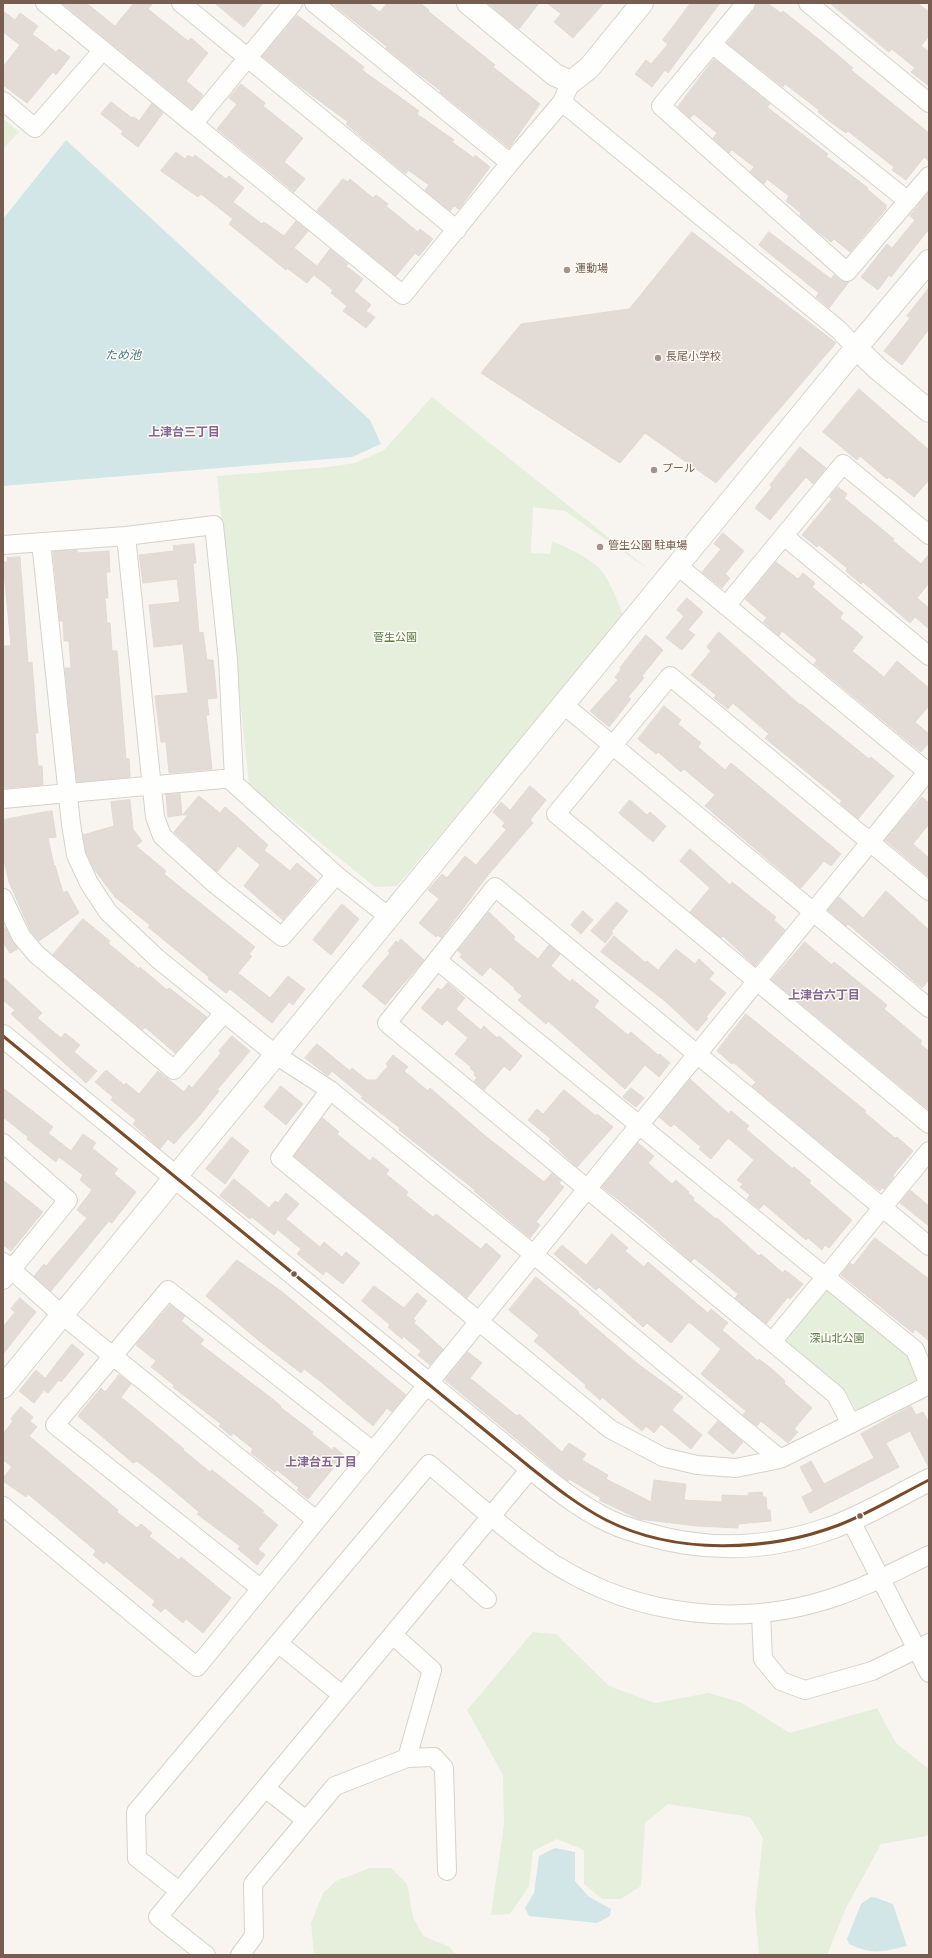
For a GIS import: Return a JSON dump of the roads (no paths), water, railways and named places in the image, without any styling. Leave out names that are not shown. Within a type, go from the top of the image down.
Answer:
[{"type":"street","points":[[45,3],[403,295],[458,230],[567,92],[589,68],[642,3]]},
{"type":"street","points":[[181,3],[458,230]]},
{"type":"street","points":[[193,124],[293,3]]},
{"type":"street","points":[[314,3],[510,163]]},
{"type":"street","points":[[468,3],[556,75],[567,92],[839,330],[878,370],[929,411]]},
{"type":"street","points":[[746,3],[661,106],[847,272],[929,176]]},
{"type":"street","points":[[808,3],[929,103]]},
{"type":"street","points":[[712,44],[908,201]]},
{"type":"street","points":[[3,102],[35,128],[103,50]]},
{"type":"street","points":[[3,1387],[174,1177],[929,261]]},
{"type":"street","points":[[726,606],[842,464],[929,535]]},
{"type":"street","points":[[3,545],[126,536],[214,525],[228,660],[234,778],[3,799]]},
{"type":"street","points":[[126,536],[155,817],[162,836],[216,884],[282,937],[336,875]]},
{"type":"street","points":[[784,536],[929,656]]},
{"type":"street","points":[[41,542],[76,855],[89,883],[108,912],[158,959],[224,1013],[276,1055],[330,1090],[534,1254],[780,1459]]},
{"type":"street","points":[[3,1506],[197,1667],[928,772],[678,566]]},
{"type":"street","points":[[929,891],[670,676],[556,814],[929,1124]]},
{"type":"street","points":[[564,705],[929,1008]]},
{"type":"street","points":[[228,778],[336,875],[389,917]]},
{"type":"street","points":[[851,1424],[836,1395],[387,1023],[438,961],[495,887],[929,1246]]},
{"type":"street","points":[[3,898],[21,936],[36,954],[174,1070],[224,1013]]},
{"type":"street","points":[[330,1090],[280,1158],[610,1429],[663,1457],[697,1465],[736,1468],[780,1459],[929,1385],[915,1350],[438,961]]},
{"type":"street","points":[[3,1036],[531,1468],[576,1502],[602,1518],[629,1529],[664,1540],[692,1545],[749,1547],[775,1543],[829,1529],[929,1480]]},
{"type":"street","points":[[3,1143],[68,1200],[6,1271],[316,1520]]},
{"type":"street","points":[[772,1342],[929,1151]]},
{"type":"street","points":[[260,1588],[56,1425],[168,1290],[373,1451]]},
{"type":"street","points":[[179,1891],[137,1858],[136,1812],[429,1464],[522,1541],[555,1564],[595,1586],[638,1602],[677,1611],[714,1614],[761,1614],[805,1606],[841,1595],[882,1578],[929,1555]]},
{"type":"street","points":[[206,1955],[158,1917],[531,1468]]},
{"type":"street","points":[[850,1519],[882,1578],[923,1646],[929,1673]]},
{"type":"street","points":[[450,1566],[487,1599]]},
{"type":"street","points":[[761,1614],[763,1659],[781,1681],[805,1690],[872,1671],[923,1646]]},
{"type":"street","points":[[393,1635],[432,1670],[407,1758]]},
{"type":"street","points":[[278,1643],[342,1695]]},
{"type":"street","points":[[240,1955],[254,1936],[253,1884],[335,1786],[407,1758],[434,1757],[444,1768],[447,1871]]},
{"type":"street","points":[[265,1788],[306,1820]]},
{"type":"water","name":"ため池","points":[[66,140],[370,420],[381,444],[352,457],[3,486],[3,219]]},
{"type":"water","points":[[555,1848],[575,1852],[575,1881],[588,1896],[611,1909],[610,1916],[597,1923],[529,1916],[525,1908],[534,1893],[539,1856]]},
{"type":"water","points":[[871,1897],[893,1904],[907,1946],[884,1951],[871,1951],[849,1944],[847,1939],[861,1904]]},
{"type":"place","name":"運動場","points":[[567,270]]},
{"type":"place","name":"長尾小学校","points":[[658,358]]},
{"type":"place","name":"プール","points":[[654,470]]},
{"type":"place","name":"管生公園 駐車場","points":[[600,547]]},
{"type":"district","name":"上津台三丁目","points":[[184,433]]},
{"type":"district","name":"上津台六丁目","points":[[824,996]]},
{"type":"district","name":"上津台五丁目","points":[[321,1463]]},
{"type":"park label","name":"菅生公園","points":[[395,639]]},
{"type":"park label","name":"深山北公園","points":[[837,1340]]}]
